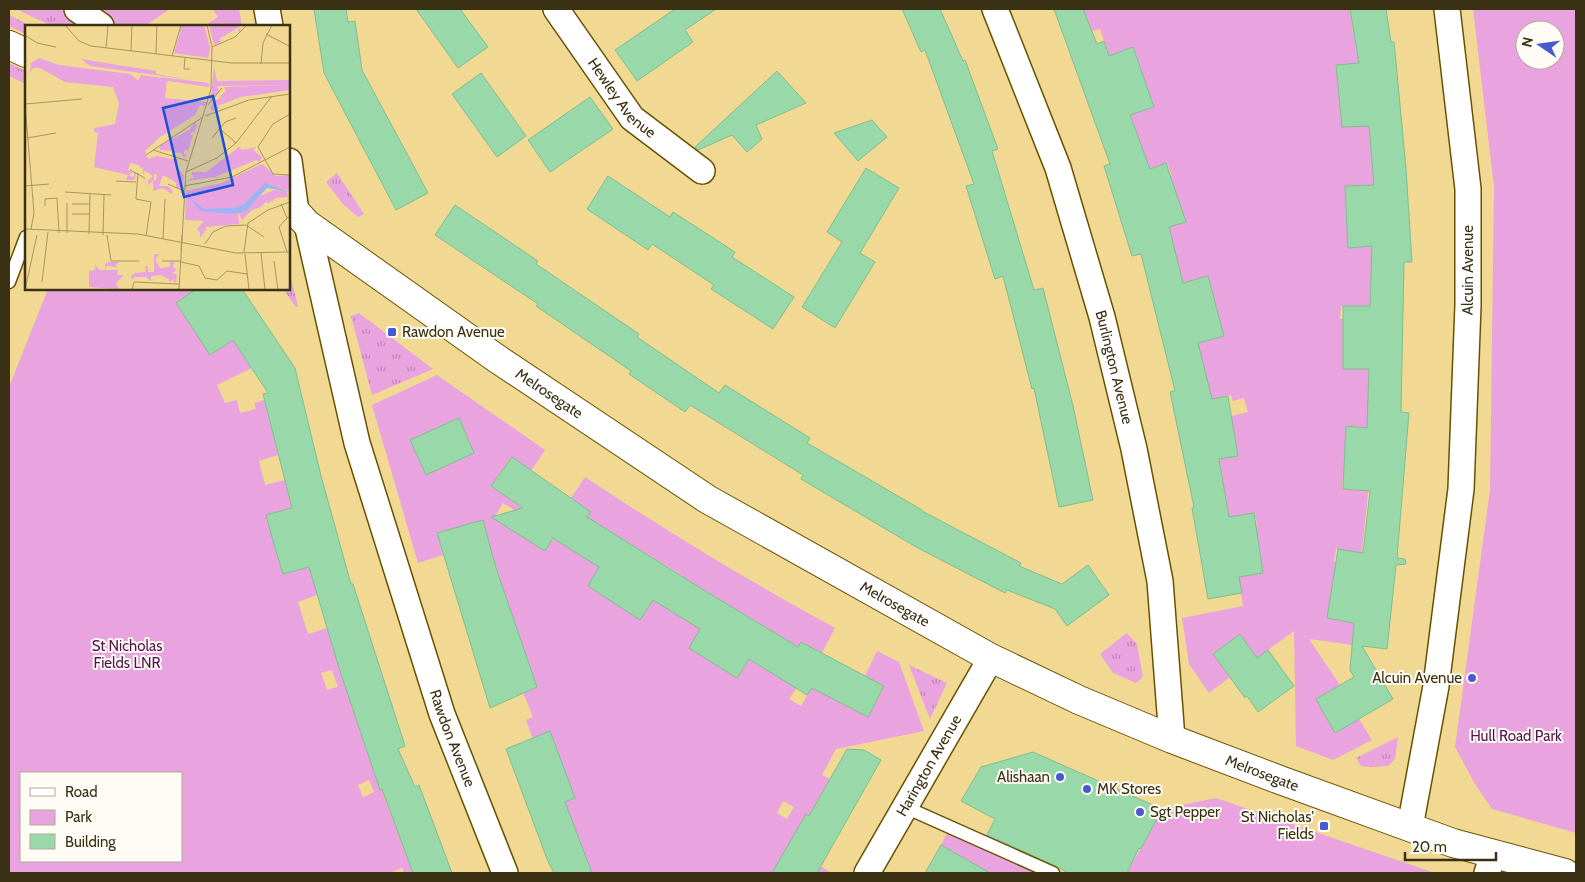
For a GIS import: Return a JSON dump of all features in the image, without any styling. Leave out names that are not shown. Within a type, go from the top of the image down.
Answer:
[{"type":"street","points":[[76,9],[100,25]]},
{"type":"street","points":[[268,9],[270,25]]},
{"type":"street","name":"Hewley Avenue","points":[[557,9],[632,118],[702,171]]},
{"type":"street","name":"Burlington Avenue","points":[[995,9],[1058,168],[1102,317],[1134,449],[1160,581],[1172,738]]},
{"type":"street","name":"Alcuin Avenue","points":[[1410,828],[1436,686],[1461,489],[1468,305],[1468,189],[1447,9]]},
{"type":"street","points":[[9,44],[25,52]]},
{"type":"street","name":"Rawdon Avenue","points":[[290,168],[297,215],[357,443],[442,714],[505,873]]},
{"type":"street","name":"Melrosegate","points":[[297,215],[496,358],[707,499],[991,658],[1079,700],[1172,738],[1410,828],[1490,864],[1565,873]]},
{"type":"street","name":"Harington Avenue","points":[[867,873],[991,658]]},
{"type":"lane","points":[[9,282],[25,240]]},
{"type":"lane","points":[[905,807],[1053,873]]},
{"type":"green space","points":[[16,9],[59,9],[83,25],[50,25]]},
{"type":"green space","points":[[96,9],[170,9],[146,25],[115,25]]},
{"type":"green space","points":[[212,9],[239,9],[242,25],[206,25],[218,17]]},
{"type":"green space","points":[[1083,9],[1350,9],[1353,33],[1360,33],[1373,167],[1378,277],[1371,277],[1368,398],[1369,484],[1352,645],[1309,639],[1340,685],[1316,699],[1335,732],[1359,719],[1372,740],[1333,760],[1296,746],[1294,631],[1257,658],[1240,635],[1213,654],[1230,677],[1209,693],[1189,664],[1182,618],[1243,606],[1226,502],[1210,421],[1248,412],[1244,398],[1233,401],[1231,395],[1215,399],[1207,407],[1132,145],[1140,142],[1100,29],[1092,31]],"holes":[[[1133,47],[1138,59],[1121,65],[1117,53]],[[1358,113],[1358,126],[1342,127],[1341,114]],[[1167,163],[1172,176],[1155,181],[1151,168]],[[1362,185],[1363,199],[1345,200],[1345,186]],[[1208,276],[1212,289],[1195,294],[1192,281]],[[1341,306],[1358,306],[1358,320],[1340,319]],[[1343,356],[1361,363],[1360,369],[1343,369]],[[1346,426],[1362,427],[1362,440],[1345,439]],[[1343,476],[1360,477],[1359,490],[1342,489]],[[1255,513],[1257,526],[1240,529],[1237,516]],[[1336,549],[1353,552],[1351,565],[1334,562]]]},
{"type":"green space","name":"Hull Road Park","points":[[1473,9],[1576,9],[1576,833],[1492,809],[1475,784],[1455,747],[1490,490],[1494,187]]},
{"type":"green space","points":[[9,15],[29,25],[25,25],[25,34],[9,26]]},
{"type":"green space","points":[[9,63],[25,71],[25,84],[9,76]]},
{"type":"green space","points":[[337,173],[364,214],[358,217],[342,203],[326,182]]},
{"type":"green space","points":[[290,275],[298,306],[296,307],[284,290],[290,290]]},
{"type":"green space","name":"St Nicholas Fields LNR","points":[[48,290],[200,290],[252,368],[217,385],[225,403],[237,400],[240,413],[256,409],[254,403],[264,400],[278,455],[259,461],[265,485],[285,480],[317,595],[298,602],[308,634],[327,628],[364,743],[413,873],[404,873],[402,868],[392,873],[9,873],[9,387]],"holes":[[[189,294],[196,304],[183,314],[176,303]],[[217,335],[224,346],[211,355],[203,344]],[[295,557],[299,570],[283,574],[279,562]],[[332,670],[338,687],[327,690],[321,673]],[[369,780],[374,792],[363,797],[358,785]]]},
{"type":"green space","points":[[359,313],[433,369],[372,395],[351,316]]},
{"type":"green space","points":[[437,375],[545,450],[531,471],[511,457],[491,486],[571,541],[590,512],[571,498],[585,477],[708,555],[835,628],[822,653],[801,642],[785,673],[868,717],[884,687],[865,676],[877,651],[899,662],[924,731],[836,749],[822,775],[830,779],[790,848],[832,873],[800,873],[779,861],[772,873],[592,873],[586,859],[580,860],[578,854],[584,851],[572,821],[564,824],[526,720],[533,717],[520,685],[520,678],[513,654],[504,656],[471,547],[477,545],[471,524],[437,533],[443,555],[418,563],[372,405]],"holes":[[[459,418],[474,453],[426,475],[410,440]],[[503,503],[514,510],[507,522],[496,515]],[[603,527],[683,576],[665,607],[584,557]],[[541,532],[553,539],[545,551],[534,544]],[[494,562],[498,575],[487,578],[483,566]],[[595,574],[606,581],[598,593],[588,586]],[[699,587],[780,637],[762,667],[681,617]],[[636,601],[647,608],[640,620],[629,613]],[[733,659],[745,666],[737,678],[726,671]],[[797,687],[808,694],[801,706],[789,699]],[[783,801],[794,807],[787,819],[777,813]]]},
{"type":"green space","points":[[1127,633],[1137,644],[1143,677],[1136,683],[1113,673],[1100,654]]},
{"type":"green space","points":[[909,665],[947,683],[930,719]]},
{"type":"green space","points":[[1398,737],[1395,759],[1388,766],[1361,766],[1356,758]]},
{"type":"green space","points":[[1216,798],[1435,873],[1127,873],[1162,809]]},
{"type":"green space","points":[[947,833],[1037,873],[965,873],[971,862],[941,845]]},
{"type":"building","points":[[314,9],[346,9],[348,22],[355,21],[362,70],[428,193],[396,210],[324,73]]},
{"type":"building","points":[[416,9],[460,9],[488,47],[458,68]]},
{"type":"building","points":[[675,9],[716,9],[685,30],[693,42],[637,81],[615,50]]},
{"type":"building","points":[[902,9],[940,9],[963,61],[965,60],[998,149],[992,151],[1034,290],[1043,288],[1073,406],[1093,500],[1059,507],[1034,388],[1032,389],[1003,276],[995,279],[966,186],[974,184],[925,50],[921,52]]},
{"type":"building","points":[[1054,9],[1083,9],[1097,44],[1104,41],[1109,56],[1133,47],[1154,107],[1130,115],[1150,169],[1166,163],[1186,222],[1169,227],[1183,283],[1208,276],[1224,336],[1198,343],[1212,399],[1228,396],[1238,456],[1219,459],[1229,517],[1254,513],[1263,573],[1239,577],[1242,593],[1208,599],[1192,508],[1194,507],[1170,392],[1175,391],[1141,254],[1132,256],[1104,166],[1110,164]]},
{"type":"building","points":[[1350,9],[1386,9],[1391,42],[1394,42],[1406,168],[1412,262],[1404,262],[1401,412],[1409,413],[1397,558],[1405,559],[1406,564],[1396,565],[1387,649],[1362,646],[1393,699],[1335,733],[1316,699],[1354,677],[1350,670],[1354,623],[1327,618],[1338,549],[1363,553],[1370,491],[1343,489],[1346,426],[1367,428],[1369,369],[1343,369],[1343,306],[1370,306],[1372,246],[1348,248],[1345,186],[1374,185],[1369,126],[1342,127],[1336,65],[1359,63]]},
{"type":"building","points":[[777,71],[806,103],[756,125],[762,139],[747,152],[732,135],[698,150],[695,147]]},
{"type":"building","points":[[481,73],[526,136],[497,157],[452,94]]},
{"type":"building","points":[[590,97],[613,129],[550,172],[528,140]]},
{"type":"building","points":[[872,120],[887,137],[858,161],[834,133]]},
{"type":"building","points":[[866,168],[899,188],[860,253],[875,262],[835,328],[802,307],[842,242],[827,232]]},
{"type":"building","points":[[608,176],[670,217],[673,212],[735,252],[732,257],[794,297],[773,329],[711,289],[714,285],[652,244],[648,250],[587,209]]},
{"type":"building","points":[[455,205],[538,261],[536,264],[639,334],[637,337],[719,393],[725,385],[810,438],[807,443],[922,511],[1021,563],[1019,566],[1062,584],[1088,565],[1109,595],[1067,626],[1055,609],[1007,590],[1005,593],[916,547],[801,479],[803,475],[690,405],[685,412],[629,374],[631,371],[536,306],[538,304],[435,235]]},
{"type":"building","points":[[195,290],[243,290],[295,368],[321,476],[351,584],[353,584],[405,746],[398,749],[415,787],[419,785],[452,873],[413,873],[382,789],[380,790],[339,668],[309,567],[283,574],[266,515],[292,508],[263,394],[268,393],[233,340],[210,355],[176,303]]},
{"type":"building","points":[[459,418],[474,453],[426,475],[410,440]]},
{"type":"building","points":[[512,457],[591,512],[587,517],[702,589],[798,647],[801,642],[884,686],[868,717],[812,688],[807,695],[749,659],[737,678],[689,648],[700,629],[653,600],[640,620],[588,586],[599,567],[553,538],[545,551],[491,517],[523,508],[491,486]]},
{"type":"building","points":[[483,520],[496,568],[537,687],[490,708],[437,533]]},
{"type":"building","points":[[1240,634],[1257,658],[1268,650],[1294,686],[1258,712],[1247,696],[1245,698],[1213,654]]},
{"type":"building","points":[[550,731],[575,798],[565,802],[592,873],[554,873],[506,749]]},
{"type":"building","points":[[847,749],[864,750],[881,760],[817,873],[772,873],[806,814],[809,816]]},
{"type":"building","points":[[1033,752],[1162,809],[1127,873],[1068,873],[987,835],[995,819],[961,801],[981,767]]},
{"type":"building","points":[[941,845],[990,873],[925,873]]},
{"type":"place","name":"Rawdon Avenue","points":[[392,332]]},
{"type":"place","name":"Alcuin Avenue","points":[[1472,678]]},
{"type":"place","name":"Alishaan","points":[[1060,777]]},
{"type":"place","name":"MK Stores","points":[[1087,789]]},
{"type":"place","name":"Sgt Pepper","points":[[1140,812]]},
{"type":"place","name":"St Nicholas' Fields","points":[[1324,826]]}]
